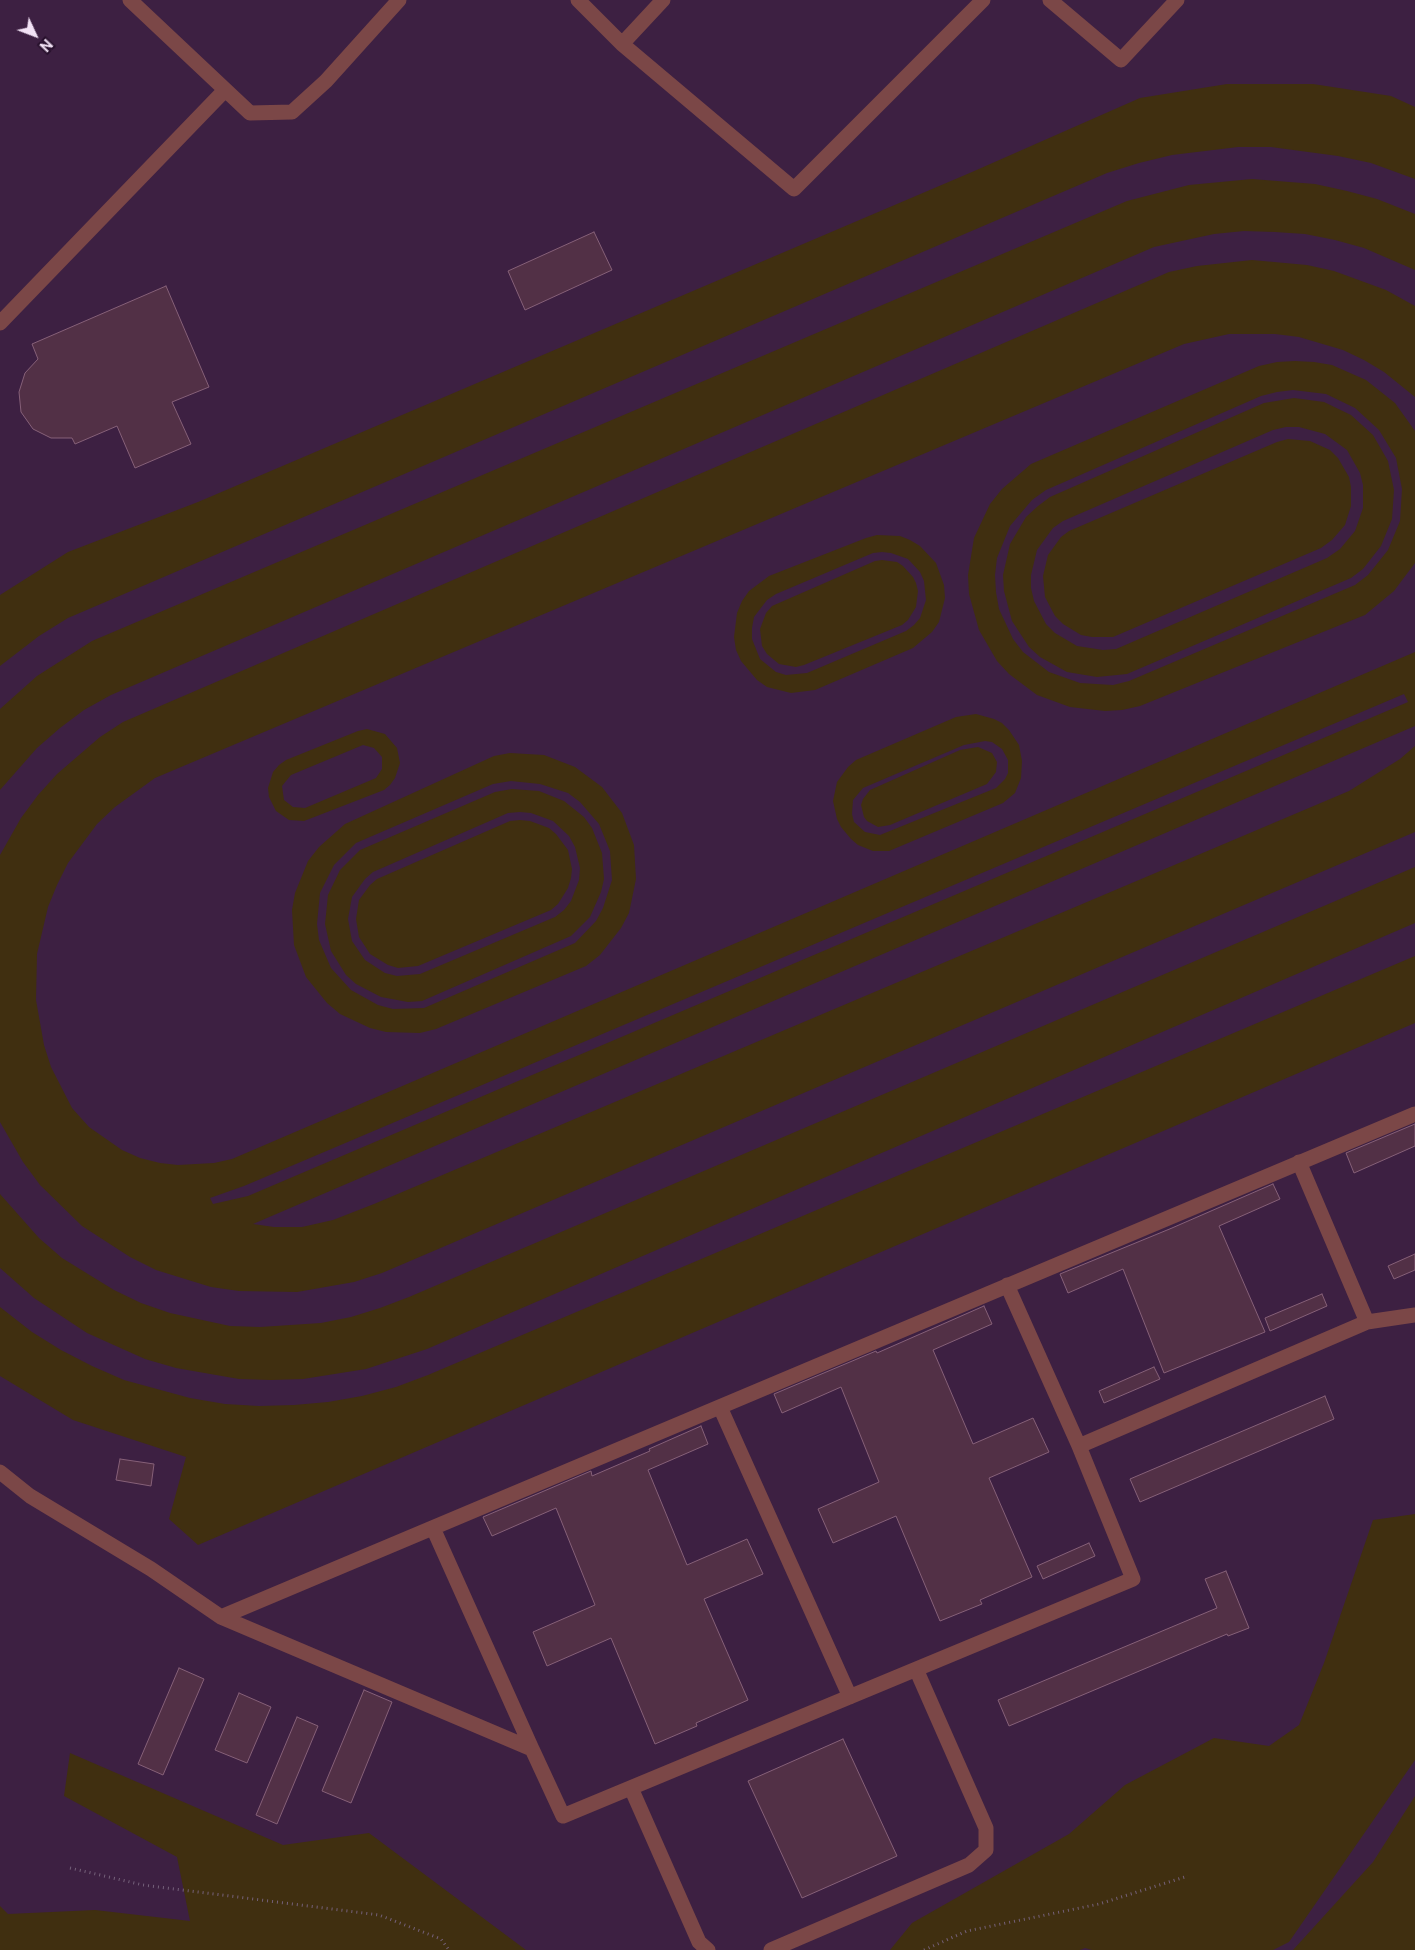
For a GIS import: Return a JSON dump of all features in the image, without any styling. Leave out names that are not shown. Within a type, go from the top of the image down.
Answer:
[{"type":"lane","points":[[130,0],[250,113],[292,112],[326,81],[399,0]]},
{"type":"lane","points":[[578,0],[622,44],[794,189],[983,0]]},
{"type":"lane","points":[[622,44],[662,0]]},
{"type":"lane","points":[[1050,0],[1121,60],[1177,0]]},
{"type":"lane","points":[[2,316],[225,90]]},
{"type":"lane","points":[[221,1618],[1415,1114]]},
{"type":"lane","points":[[1299,1162],[1367,1322]]},
{"type":"lane","points":[[433,1528],[563,1816],[1133,1580],[1079,1446],[1007,1285]]},
{"type":"lane","points":[[1079,1446],[1367,1322],[1415,1315]]},
{"type":"lane","points":[[720,1407],[850,1697]]},
{"type":"lane","points":[[0,1472],[30,1496],[151,1569],[221,1618],[532,1749]]},
{"type":"lane","points":[[772,1950],[970,1865],[986,1850],[986,1828],[916,1669]]},
{"type":"lane","points":[[631,1788],[699,1942],[708,1950]]},
{"type":"path","points":[[70,1868],[143,1885],[379,1915],[441,1939],[449,1950]]},
{"type":"path","points":[[924,1950],[967,1930],[1098,1904],[1188,1876]]},
{"type":"shaded area","points":[[0,0],[1415,0],[1415,1858],[1328,1950],[0,1950]]},
{"type":"shaded area","points":[[1227,84],[1313,84],[1391,96],[1415,107],[1415,179],[1371,163],[1338,156],[1271,147],[1238,147],[1172,155],[1107,173],[68,618],[39,636],[0,666],[0,595],[68,552],[198,502],[972,172],[1140,98]]},
{"type":"shaded area","points":[[1252,179],[1315,184],[1377,199],[1415,214],[1415,270],[1364,248],[1305,234],[1244,231],[1214,234],[1154,247],[111,695],[84,710],[60,728],[37,748],[0,790],[0,709],[37,676],[92,641],[1127,201],[1189,185]]},
{"type":"shaded area","points":[[1252,260],[1307,265],[1334,271],[1386,290],[1415,306],[1415,397],[1384,372],[1364,360],[1343,350],[1299,337],[1275,334],[1229,334],[1184,344],[155,778],[115,807],[97,824],[68,863],[48,907],[37,954],[36,1000],[44,1045],[51,1067],[72,1108],[89,1127],[122,1150],[140,1158],[178,1165],[214,1163],[232,1159],[1415,652],[1415,726],[253,1224],[274,1227],[302,1227],[333,1220],[374,1204],[1349,791],[1400,759],[1415,746],[1415,832],[382,1273],[354,1282],[297,1292],[239,1291],[211,1287],[156,1270],[130,1257],[82,1226],[40,1185],[23,1162],[0,1122],[0,855],[21,818],[38,795],[57,774],[100,737],[123,722],[1169,272],[1197,266]],"holes":[[[1404,694],[1408,702],[248,1196],[213,1204],[210,1198],[244,1186]]]},
{"type":"shaded area","points":[[1277,362],[1314,362],[1332,365],[1366,380],[1395,403],[1415,431],[1415,563],[1394,591],[1365,615],[1140,706],[1122,710],[1105,711],[1070,707],[1037,695],[1009,674],[997,661],[979,630],[969,594],[968,575],[974,538],[990,504],[1002,489],[1031,464],[1259,366]],"holes":[[[1293,390],[1326,394],[1355,408],[1379,430],[1396,458],[1402,489],[1400,521],[1388,550],[1368,575],[1355,585],[1129,681],[1113,685],[1080,683],[1049,672],[1023,652],[1013,639],[999,609],[995,575],[997,558],[1010,526],[1032,500],[1046,490],[1261,396]]]},
{"type":"shaded area","points":[[1294,398],[1324,402],[1351,415],[1373,435],[1388,461],[1394,490],[1392,519],[1381,546],[1363,569],[1351,578],[1127,674],[1097,677],[1067,672],[1040,657],[1029,647],[1012,621],[1004,591],[1003,575],[1010,544],[1026,517],[1050,497],[1264,403]],"holes":[[[1299,427],[1325,434],[1347,450],[1360,473],[1363,485],[1363,508],[1355,531],[1340,549],[1327,558],[1116,649],[1103,650],[1077,646],[1055,633],[1046,624],[1034,601],[1031,575],[1037,550],[1053,528],[1063,521],[1273,430]]]},
{"type":"shaded area","points":[[1288,439],[1310,441],[1330,450],[1338,458],[1349,477],[1351,506],[1345,525],[1332,540],[1321,548],[1113,637],[1081,635],[1063,624],[1055,616],[1045,597],[1043,576],[1048,555],[1061,537],[1069,531]]},
{"type":"shaded area","points":[[877,535],[900,536],[920,546],[936,563],[944,585],[945,598],[939,622],[932,632],[913,648],[815,690],[791,693],[767,687],[757,680],[741,661],[736,650],[734,637],[737,613],[749,591],[769,576]],"holes":[[[873,553],[891,553],[908,559],[920,572],[924,581],[926,600],[920,618],[914,625],[906,631],[807,673],[786,675],[776,672],[760,659],[752,639],[752,628],[754,617],[767,600],[776,594]]]},
{"type":"shaded area","points":[[875,561],[897,562],[903,566],[916,583],[918,591],[916,607],[908,620],[902,625],[796,667],[779,664],[767,654],[762,646],[760,629],[766,613],[772,606]]},
{"type":"shaded area","points":[[976,714],[994,719],[1002,723],[1009,730],[1019,745],[1022,761],[1021,778],[1015,793],[1003,803],[889,851],[873,851],[858,845],[841,827],[833,801],[837,782],[848,767],[856,760],[956,717]],"holes":[[[985,741],[992,742],[1002,749],[1008,760],[1008,773],[996,788],[880,835],[865,832],[854,822],[852,814],[853,800],[863,788],[964,745]]]},
{"type":"shaded area","points":[[367,729],[385,734],[397,748],[400,763],[395,778],[390,785],[384,790],[304,821],[289,820],[276,811],[269,797],[268,788],[273,772],[279,765],[286,760]],"holes":[[[363,745],[374,748],[382,757],[382,769],[376,778],[305,808],[293,807],[284,800],[282,786],[291,775]]]},
{"type":"shaded area","points":[[978,747],[992,753],[997,762],[996,772],[987,784],[890,825],[878,827],[867,821],[864,817],[861,805],[870,790],[960,750]]},
{"type":"shaded area","points":[[510,753],[544,755],[575,767],[602,787],[622,813],[634,845],[636,879],[629,913],[621,928],[600,955],[586,966],[436,1029],[420,1033],[386,1032],[370,1028],[340,1014],[327,1003],[306,977],[294,945],[292,910],[295,893],[308,861],[319,847],[345,824],[494,756]],"holes":[[[511,781],[540,784],[568,793],[580,802],[599,824],[610,851],[612,880],[603,908],[596,921],[575,943],[424,1008],[393,1009],[378,1005],[351,990],[331,968],[319,940],[317,924],[320,893],[334,865],[356,843],[493,784]]]},
{"type":"shaded area","points":[[512,789],[539,791],[564,801],[584,817],[592,828],[602,853],[604,879],[601,892],[590,917],[571,936],[422,1001],[408,1002],[381,997],[356,984],[346,975],[331,951],[325,924],[328,895],[340,870],[360,850],[495,792]],"holes":[[[508,813],[531,813],[553,821],[569,836],[575,847],[580,868],[579,880],[571,901],[564,910],[555,917],[420,974],[397,976],[385,973],[365,960],[352,941],[348,919],[352,897],[365,879],[373,872]]]},
{"type":"shaded area","points":[[510,821],[530,821],[549,828],[568,850],[572,869],[571,878],[568,888],[558,904],[551,910],[418,966],[398,968],[388,965],[370,954],[359,937],[356,919],[359,900],[370,885],[377,879]]},
{"type":"shaded area","points":[[1415,867],[1415,923],[427,1349],[366,1369],[303,1379],[271,1380],[239,1379],[176,1368],[145,1359],[87,1333],[34,1298],[0,1268],[0,1194],[39,1238],[62,1258],[114,1290],[141,1303],[170,1313],[230,1326],[260,1327],[321,1323],[351,1317],[409,1297]]},
{"type":"shaded area","points":[[1415,956],[1415,1023],[198,1545],[169,1519],[186,1457],[73,1420],[0,1376],[0,1307],[32,1332],[92,1366],[124,1380],[190,1398],[225,1404],[259,1406],[294,1405],[362,1396],[396,1387]]},
{"type":"shaded area","points":[[1415,1514],[1415,1760],[1289,1942],[1273,1950],[1092,1950],[1085,1948],[1080,1950],[890,1950],[912,1923],[1069,1834],[1125,1785],[1214,1738],[1269,1746],[1299,1725],[1324,1663],[1373,1520]]},
{"type":"shaded area","points":[[70,1753],[283,1845],[369,1833],[526,1950],[0,1950],[0,1906],[8,1914],[95,1910],[190,1921],[177,1857],[64,1796]]},
{"type":"shaded area","points":[[1415,1796],[1415,1950],[1293,1950],[1373,1862]]},
{"type":"building","points":[[594,232],[612,270],[525,310],[508,271]]},
{"type":"building","points":[[166,286],[209,387],[172,402],[191,444],[135,468],[117,426],[75,444],[72,438],[51,438],[33,429],[21,412],[19,392],[25,373],[38,359],[32,344]]},
{"type":"building","points":[[1415,1124],[1415,1146],[1354,1173],[1346,1153]]},
{"type":"building","points":[[1273,1184],[1280,1199],[1219,1226],[1265,1332],[1164,1373],[1123,1269],[1068,1293],[1060,1274]]},
{"type":"building","points":[[1415,1254],[1415,1270],[1394,1279],[1388,1266]]},
{"type":"building","points":[[1322,1294],[1327,1306],[1270,1331],[1265,1318]]},
{"type":"building","points":[[984,1306],[992,1324],[933,1350],[973,1444],[1033,1418],[1049,1452],[989,1478],[1032,1577],[980,1600],[982,1604],[940,1621],[896,1516],[833,1543],[818,1509],[879,1482],[841,1387],[782,1413],[774,1394],[876,1351],[877,1353]]},
{"type":"building","points":[[1154,1367],[1160,1379],[1104,1403],[1099,1391]]},
{"type":"building","points":[[1325,1396],[1334,1419],[1140,1502],[1130,1479]]},
{"type":"building","points":[[701,1426],[708,1444],[648,1470],[687,1565],[747,1539],[763,1574],[704,1599],[748,1700],[696,1723],[697,1726],[655,1744],[611,1638],[547,1666],[533,1632],[595,1605],[556,1508],[492,1536],[483,1517],[591,1471],[592,1476]]},
{"type":"building","points":[[120,1459],[154,1464],[151,1486],[116,1480]]},
{"type":"building","points":[[1089,1543],[1095,1556],[1043,1579],[1037,1566]]},
{"type":"building","points":[[1226,1571],[1249,1628],[1228,1636],[1227,1634],[1009,1726],[998,1700],[1217,1608],[1205,1579]]},
{"type":"building","points":[[179,1668],[204,1679],[163,1775],[138,1764]]},
{"type":"building","points":[[364,1690],[392,1702],[351,1803],[322,1791]]},
{"type":"building","points":[[239,1693],[271,1707],[247,1763],[215,1750]]},
{"type":"building","points":[[297,1717],[318,1726],[277,1824],[256,1815]]},
{"type":"building","points":[[843,1739],[897,1856],[802,1898],[748,1781]]}]
